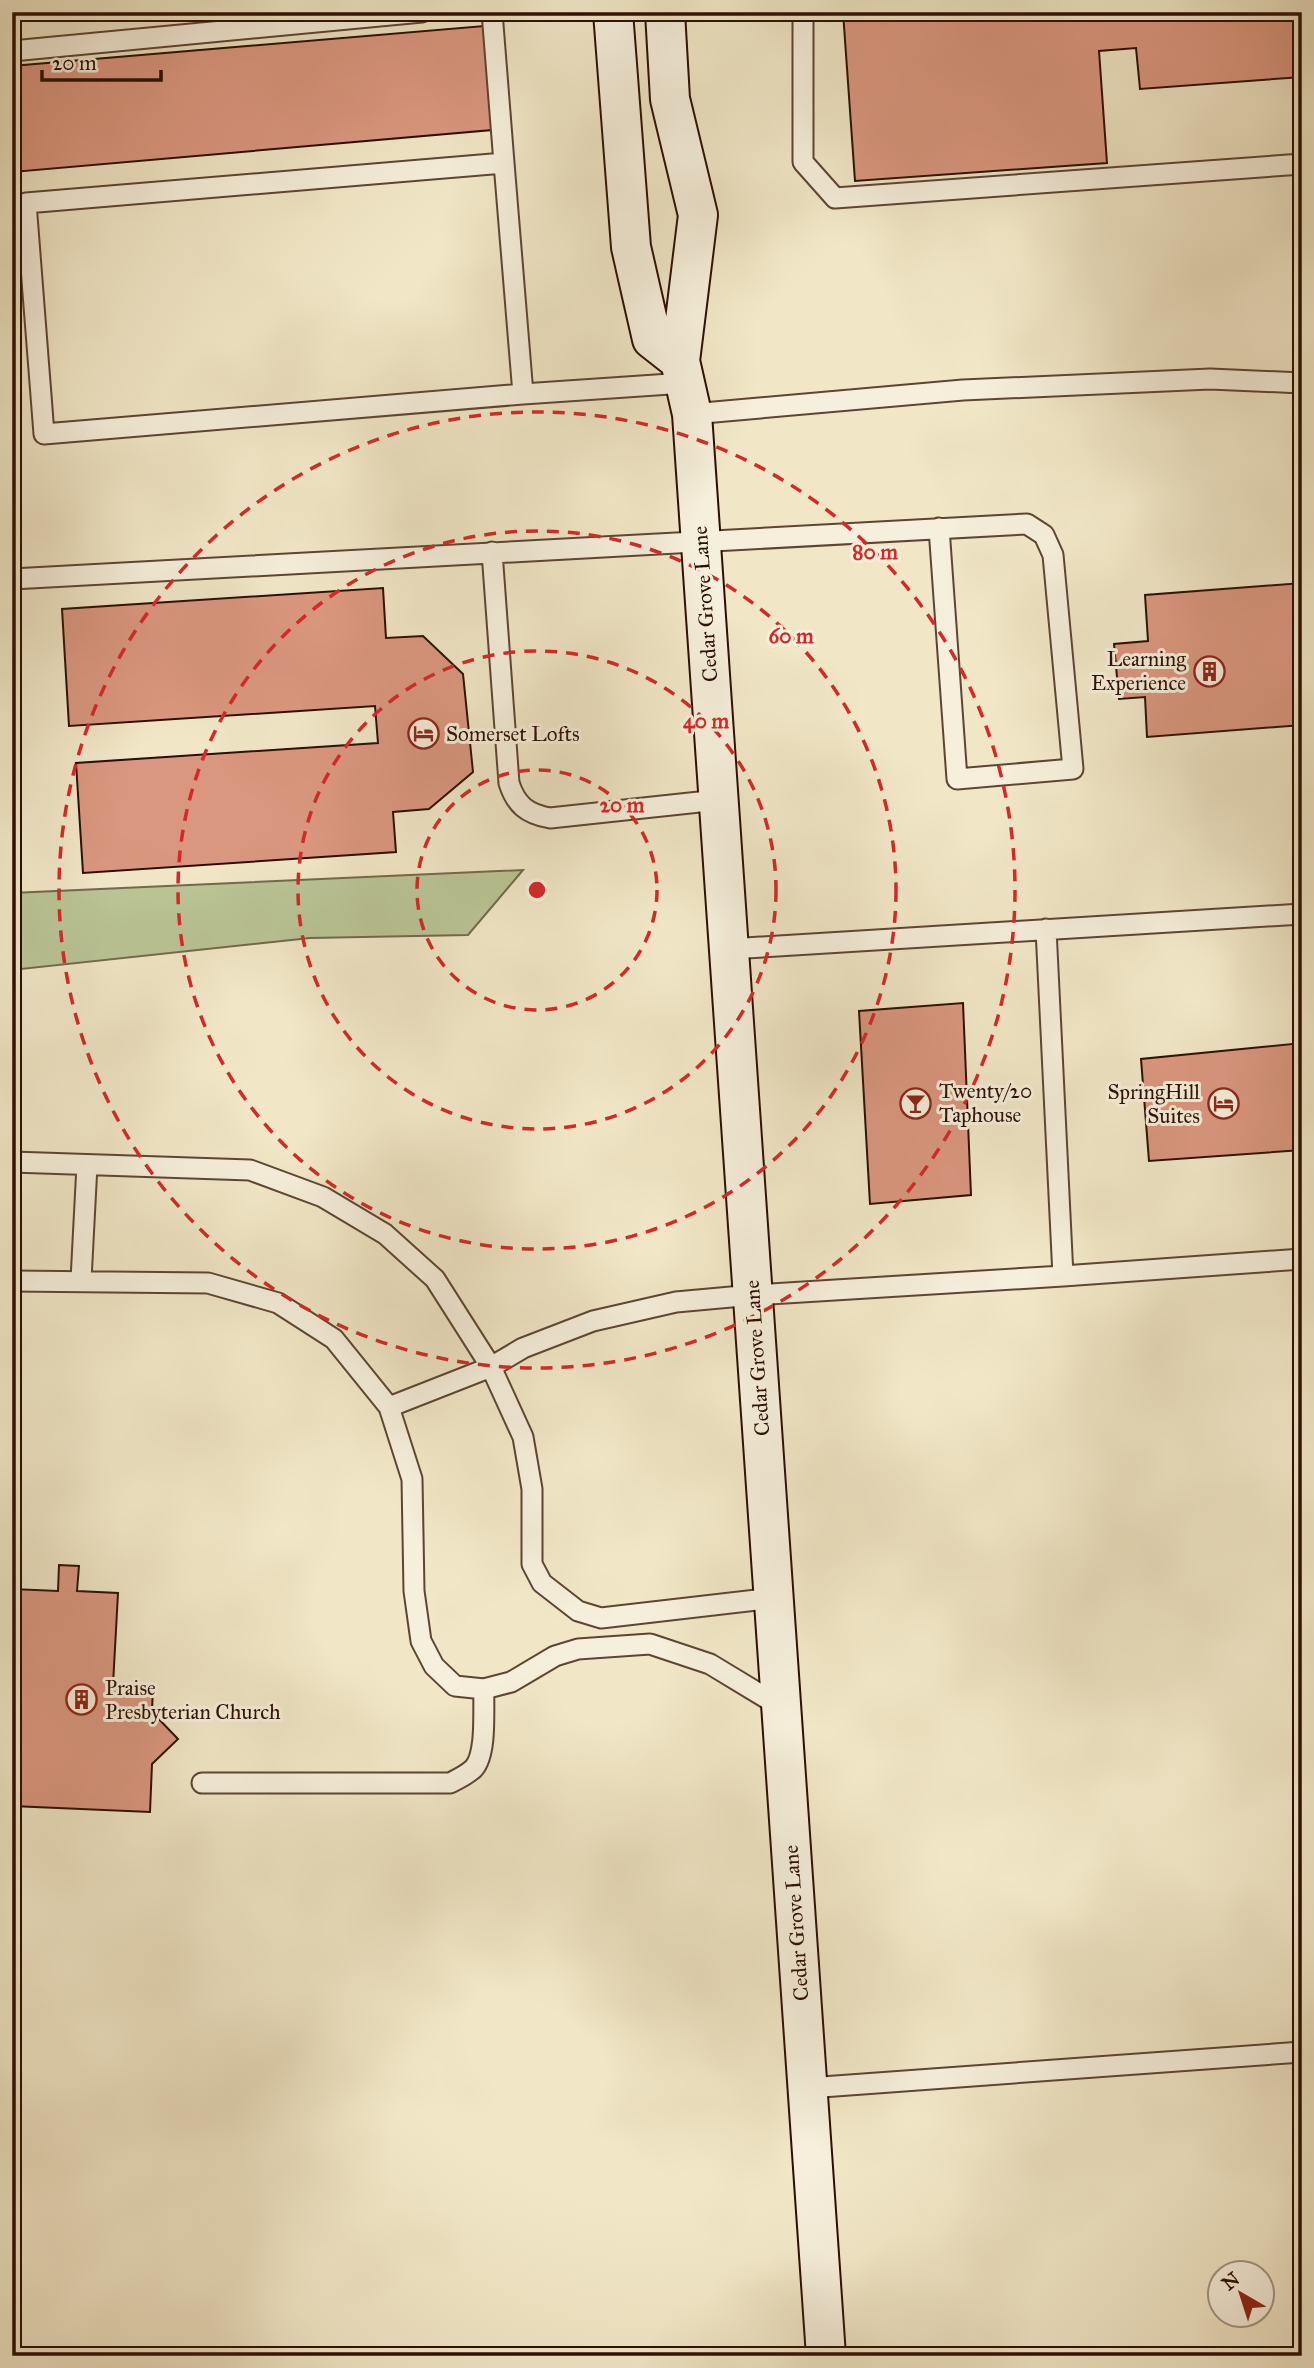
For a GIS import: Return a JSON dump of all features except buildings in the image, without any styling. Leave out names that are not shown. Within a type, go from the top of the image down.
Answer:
[{"type":"main road","points":[[613,12],[631,247],[652,339],[686,386]]},
{"type":"main road","name":"Cedar Grove Lane","points":[[665,12],[670,99],[698,215],[686,386],[700,542],[827,2356]]},
{"type":"lane","points":[[12,51],[422,12]]},
{"type":"lane","points":[[492,12],[523,394]]},
{"type":"lane","points":[[803,12],[803,162],[835,198],[1302,164]]},
{"type":"lane","points":[[504,163],[19,200],[44,434],[523,394],[686,386],[963,390],[1209,379],[1302,383]]},
{"type":"lane","points":[[12,579],[492,551],[700,542],[939,528],[1027,524],[1044,535],[1053,555],[1073,769],[957,779],[939,528]]},
{"type":"lane","points":[[492,551],[509,783],[514,798],[524,810],[536,816],[550,818],[718,800]]},
{"type":"lane","points":[[729,949],[1302,914]]},
{"type":"lane","points":[[1046,929],[1063,1276]]},
{"type":"lane","points":[[12,1162],[250,1170],[323,1197],[385,1234],[435,1279],[491,1367],[523,1437],[532,1489],[532,1564],[542,1583],[578,1611],[601,1618],[774,1598]]},
{"type":"lane","points":[[81,1280],[87,1165]]},
{"type":"lane","points":[[389,1408],[491,1367],[523,1348],[593,1321],[676,1302],[1302,1259]]},
{"type":"lane","points":[[12,1280],[208,1283],[278,1303],[334,1339],[389,1408],[412,1479],[414,1591],[421,1641],[434,1666],[455,1686],[484,1689],[511,1682],[555,1656],[578,1649],[650,1644],[710,1664],[781,1707]]},
{"type":"lane","points":[[202,1783],[450,1783],[463,1777],[475,1766],[482,1754],[484,1689]]},
{"type":"lane","points":[[808,2088],[1302,2052]]},
{"type":"green space","points":[[523,870],[468,935],[310,938],[12,970],[12,893]]},
{"type":"place","name":"Learning Experience","points":[[1209,671]]},
{"type":"place","name":"Somerset Lofts","points":[[423,734]]},
{"type":"place","name":"Twenty/20 Taphouse","points":[[916,1103]]},
{"type":"place","name":"SpringHill Suites","points":[[1223,1104]]},
{"type":"place","name":"Praise Presbyterian Church","points":[[82,1700]]}]
